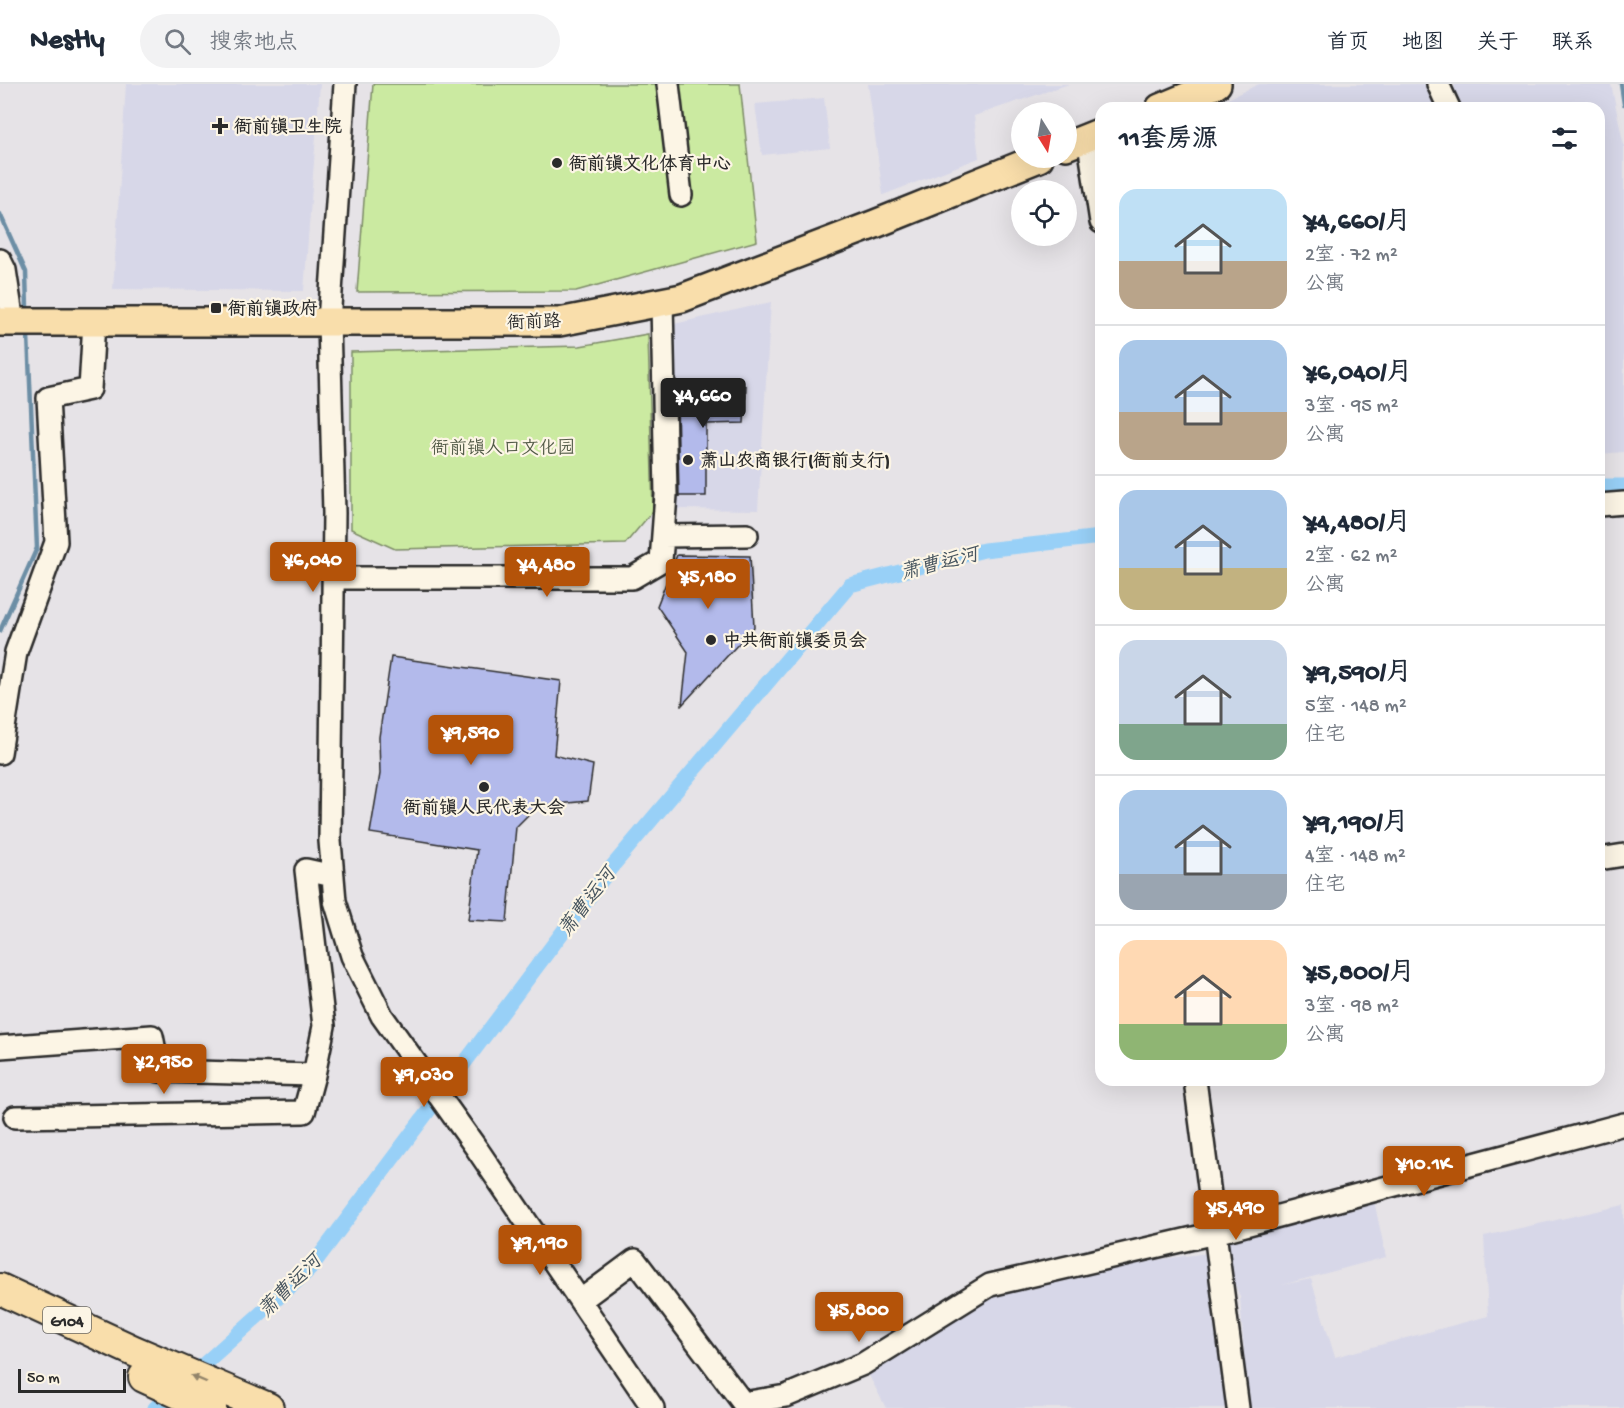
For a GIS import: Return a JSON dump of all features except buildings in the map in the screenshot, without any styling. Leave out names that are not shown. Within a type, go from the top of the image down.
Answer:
[{"type":"highway","name":"G104","points":[[0,1288],[211,1408]]},
{"type":"highway","name":"G104","points":[[0,1309],[126,1358],[260,1405]]},
{"type":"main road","points":[[1174,102],[1216,84]]},
{"type":"main road","name":"衙前路","points":[[7,322],[560,322],[682,298],[1014,168]]},
{"type":"street","points":[[345,84],[329,322],[334,513],[330,841],[335,901],[352,956],[382,1016],[581,1300],[653,1408]]},
{"type":"street","points":[[668,84],[681,195]]},
{"type":"street","points":[[1438,84],[1446,102]]},
{"type":"street","points":[[1085,138],[1095,190]]},
{"type":"street","points":[[0,260],[5,270],[7,322]]},
{"type":"street","points":[[333,578],[632,578],[661,561],[666,495],[662,302]]},
{"type":"street","points":[[0,753],[16,652],[56,542],[48,398],[90,389],[94,322]]},
{"type":"street","points":[[1605,505],[1624,503]]},
{"type":"street","points":[[663,536],[747,535]]},
{"type":"street","points":[[1605,858],[1624,855]]},
{"type":"street","points":[[15,1117],[304,1112],[324,1026],[306,870],[333,876]]},
{"type":"street","points":[[0,1047],[152,1036],[159,1071],[314,1075]]},
{"type":"street","points":[[1196,1086],[1238,1408]]},
{"type":"street","points":[[581,1300],[635,1260],[743,1403],[786,1396],[863,1364],[990,1285],[1215,1233],[1624,1124]]},
{"type":"shaded area","points":[[126,84],[320,84],[304,291],[113,289]]},
{"type":"shaded area","points":[[868,84],[1069,84],[974,116],[979,158],[883,195]]},
{"type":"shaded area","points":[[1259,84],[1427,84],[1435,102],[1222,102]]},
{"type":"shaded area","points":[[1455,84],[1611,84],[1624,146],[1624,452],[1605,454],[1605,102],[1452,102]]},
{"type":"shaded area","points":[[824,98],[830,148],[762,155],[755,104]]},
{"type":"shaded area","points":[[771,302],[758,510],[673,509],[674,324]]},
{"type":"shaded area","points":[[1372,1191],[1386,1257],[1282,1285],[1311,1279],[1335,1357],[1488,1316],[1484,1236],[1624,1205],[1624,1408],[1248,1408],[1240,1297],[1215,1233]]},
{"type":"shaded area","points":[[1217,1252],[1231,1408],[886,1408],[863,1364],[953,1308],[1033,1275]]},
{"type":"green space","name":"衙前镇文化体育中心","points":[[373,84],[740,84],[757,241],[576,291],[357,292]]},
{"type":"green space","name":"衙前镇人口文化园","points":[[648,334],[653,511],[625,544],[395,549],[351,529],[351,352],[580,346]]},
{"type":"waterway","points":[[1621,84],[1624,104]]},
{"type":"waterway","points":[[0,214],[26,272],[27,309]]},
{"type":"waterway","points":[[0,631],[37,548],[28,335]]},
{"type":"waterway","name":"萧曹运河","points":[[1605,486],[1624,486]]},
{"type":"waterway","name":"萧曹运河","points":[[155,1408],[309,1270],[610,869],[850,585],[984,550],[1095,538]]},
{"type":"place","name":"衙前镇卫生院","points":[[220,126]]},
{"type":"place","name":"衙前镇文化体育中心","points":[[557,163]]},
{"type":"place","name":"衙前镇政府","points":[[216,308]]},
{"type":"place","name":"萧山农商银行(衙前支行)","points":[[688,460]]},
{"type":"place","name":"中共衙前镇委员会","points":[[711,640]]},
{"type":"place","name":"衙前镇人民代表大会","points":[[484,787]]}]
